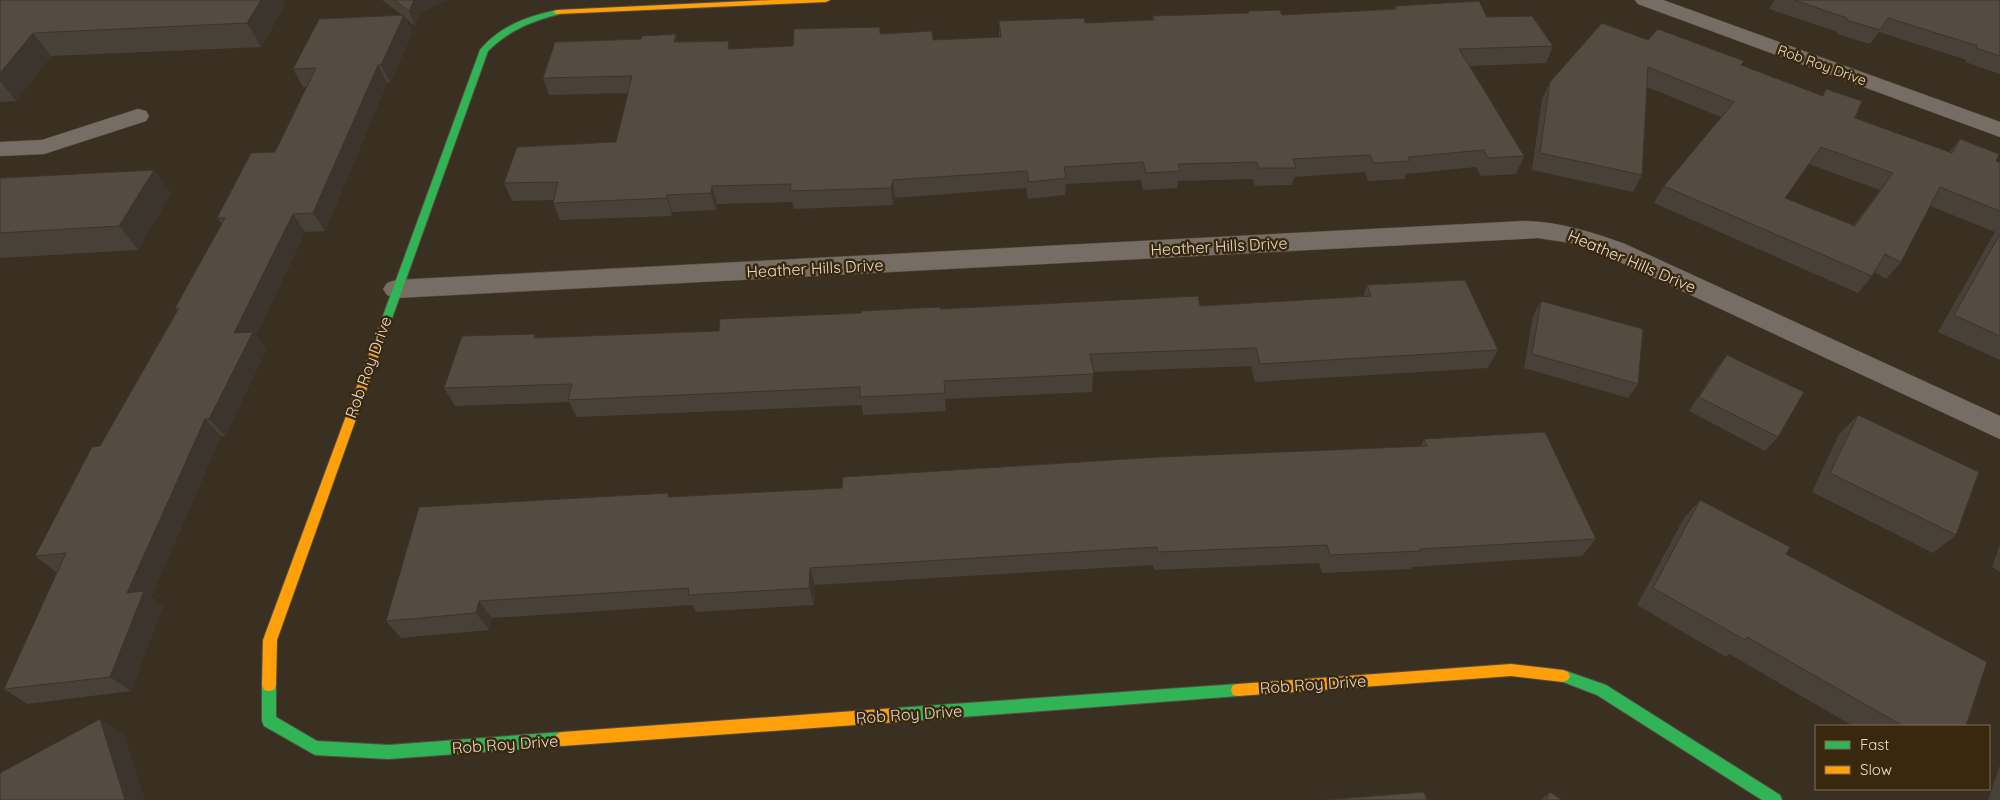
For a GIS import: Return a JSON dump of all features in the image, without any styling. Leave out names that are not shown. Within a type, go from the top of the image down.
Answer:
[{"type":"street","name":"Rob Roy Drive","points":[[826,0],[562,11],[538,15],[515,24],[496,35],[484,50],[270,640],[269,721],[315,748],[399,751],[1510,670],[1563,676],[1601,690],[1775,800]]},
{"type":"street","name":"Rob Roy Drive","points":[[1645,0],[2000,130]]},
{"type":"street","points":[[0,149],[44,147],[138,116]]},
{"type":"street","name":"Heather Hills Drive","points":[[396,289],[1026,257],[1526,228],[1551,229],[1577,235],[1616,250],[2000,428]]},
{"type":"building","points":[[0,0],[261,0],[247,23],[33,33],[0,73]]},
{"type":"building","points":[[394,0],[414,0],[409,11]]},
{"type":"building","points":[[1794,0],[2000,0],[2000,56],[1976,48],[1978,46],[1888,18],[1880,30],[1846,20],[1847,18]]},
{"type":"building","points":[[1479,1],[1487,17],[1532,16],[1553,46],[1459,49],[1524,156],[1488,158],[1484,150],[1408,157],[1410,161],[1374,163],[1370,155],[1293,159],[1296,168],[1259,168],[1257,162],[1178,164],[1180,171],[1146,173],[1143,162],[1064,167],[1066,178],[1029,182],[1027,171],[893,180],[891,188],[790,191],[791,184],[712,186],[711,193],[667,195],[667,198],[553,203],[558,182],[504,183],[517,147],[616,142],[632,76],[543,78],[555,42],[641,39],[642,36],[676,34],[674,42],[729,41],[728,49],[793,46],[794,29],[880,27],[880,34],[932,31],[933,40],[1001,37],[999,21],[1084,18],[1085,23],[1154,20],[1153,16],[1249,13],[1248,11],[1280,10],[1282,15],[1397,9],[1395,6]]},
{"type":"building","points":[[404,15],[381,65],[378,65],[313,213],[293,214],[234,333],[253,332],[209,419],[205,419],[127,593],[144,591],[110,677],[4,689],[66,553],[35,556],[92,447],[100,446],[179,308],[175,308],[225,218],[217,218],[251,153],[275,152],[316,68],[293,69],[319,19]]},
{"type":"building","points":[[1602,23],[1648,40],[1658,29],[1744,61],[1741,65],[1823,96],[1826,89],[1862,101],[1855,118],[1952,153],[1960,139],[1999,154],[1996,161],[2000,163],[2000,211],[1940,187],[1901,262],[1885,254],[1872,276],[1664,186],[1734,102],[1648,67],[1642,175],[1540,153],[1550,82]],"holes":[[[1821,147],[1893,173],[1855,226],[1785,198]]]},
{"type":"building","points":[[154,170],[119,226],[0,233],[0,178]]},
{"type":"building","points":[[2000,234],[2000,336],[1954,315]]},
{"type":"building","points":[[1465,280],[1498,350],[1260,364],[1256,348],[1090,354],[1094,374],[944,381],[945,393],[860,397],[860,387],[568,400],[572,384],[444,388],[462,336],[535,334],[534,338],[719,331],[720,319],[1198,296],[1200,306],[1371,296],[1367,285]]},
{"type":"building","points":[[1541,301],[1643,329],[1638,384],[1532,354]]},
{"type":"building","points":[[1727,355],[1804,392],[1778,437],[1699,397]]},
{"type":"building","points":[[1858,415],[1979,472],[1956,535],[1830,473]]},
{"type":"building","points":[[1545,432],[1596,539],[1330,555],[1327,545],[1158,552],[1157,547],[810,568],[809,588],[688,595],[689,588],[479,601],[476,613],[386,621],[419,507],[668,493],[668,497],[842,488],[843,477],[1159,457],[1427,446],[1424,439]]},
{"type":"building","points":[[1700,500],[1790,547],[1786,554],[1987,662],[1966,725],[1901,725],[1747,637],[1745,640],[1653,588]]},
{"type":"building","points":[[100,719],[125,800],[0,800],[0,773]]},
{"type":"building","points":[[1424,792],[1427,800],[1322,800]]},
{"type":"building","points":[[1550,792],[1562,800],[1546,800]]},
{"type":"traffic: fast","points":[[381,335],[484,50],[492,42],[517,25],[536,17],[557,12]]},
{"type":"traffic: fast","points":[[1563,676],[1601,690],[1775,800]]},
{"type":"traffic: fast","points":[[269,685],[269,721],[315,748],[389,752],[562,739]]},
{"type":"traffic: fast","points":[[896,715],[1238,690]]},
{"type":"traffic: slow","points":[[557,12],[826,0]]},
{"type":"traffic: slow","points":[[269,685],[270,640],[381,335]]},
{"type":"traffic: slow","points":[[1238,690],[1511,670],[1563,676]]},
{"type":"traffic: slow","points":[[562,739],[896,715]]}]
